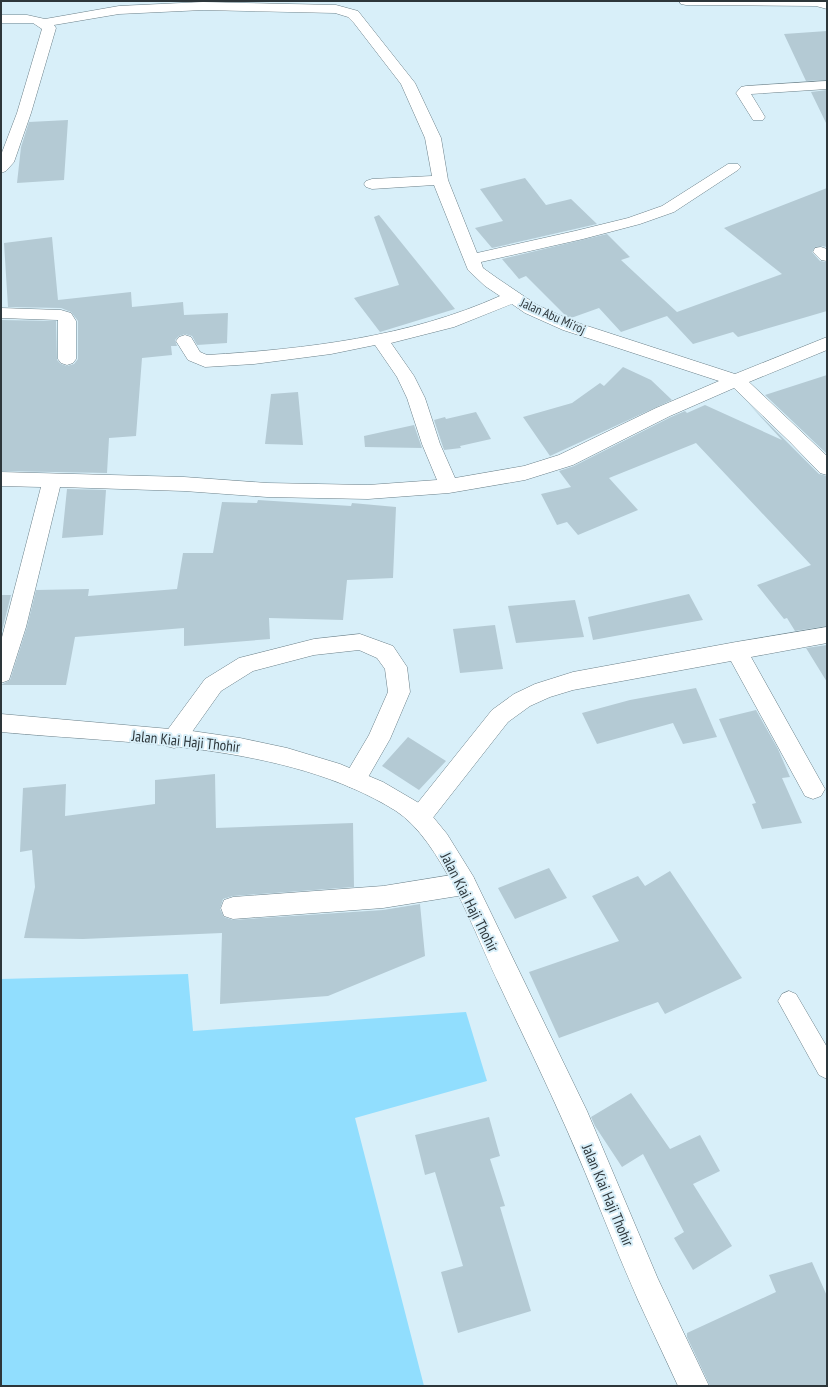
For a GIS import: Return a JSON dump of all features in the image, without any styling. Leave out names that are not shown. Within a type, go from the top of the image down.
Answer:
[{"type":"street","points":[[686,1],[827,3]]},
{"type":"street","name":"Jalan Abu Mi'roj","points":[[1,19],[34,20],[43,23],[127,10],[203,6],[336,9],[353,14],[408,83],[434,138],[440,180],[476,270],[512,297],[531,309],[569,326],[736,380]]},
{"type":"street","points":[[1,168],[6,162],[24,113],[48,28],[43,23]]},
{"type":"street","points":[[758,117],[743,93],[746,90],[827,85]]},
{"type":"street","points":[[471,259],[577,236],[654,214],[668,209],[734,167]]},
{"type":"street","points":[[372,184],[440,180]]},
{"type":"street","points":[[185,341],[194,356],[205,361],[254,358],[330,348],[400,336],[444,324],[478,312],[512,297]]},
{"type":"street","points":[[1,313],[61,314],[64,316],[67,321],[67,359]]},
{"type":"street","points":[[379,339],[405,376],[416,398],[449,486]]},
{"type":"street","points":[[1,480],[184,484],[267,490],[368,492],[449,486],[525,473],[566,460],[664,412],[736,380],[827,343]]},
{"type":"street","points":[[736,380],[797,437],[827,468]]},
{"type":"street","points":[[1,674],[13,640],[36,539],[52,481]]},
{"type":"street","points":[[420,817],[500,716],[522,700],[543,690],[573,681],[736,650],[827,635]]},
{"type":"street","points":[[174,739],[213,685],[248,664],[314,647],[360,642],[385,652],[396,667],[399,692],[379,739],[355,779]]},
{"type":"street","points":[[736,650],[813,789]]},
{"type":"street","name":"Jalan Kiai Haji Thohir","points":[[1,723],[174,739],[248,748],[355,779],[397,800],[420,817],[448,855],[464,884],[577,1122],[648,1289],[694,1386]]},
{"type":"street","points":[[233,908],[383,896],[464,884]]},
{"type":"lane","points":[[789,1001],[827,1068]]},
{"type":"shaded area","points":[[188,974],[193,1031],[466,1012],[487,1081],[355,1118],[424,1386],[1,1386],[1,979]]},
{"type":"building","points":[[827,31],[827,80],[806,81],[784,34]]},
{"type":"building","points":[[827,90],[827,125],[811,92]]},
{"type":"building","points":[[68,120],[64,180],[17,183],[21,147],[29,122]]},
{"type":"building","points":[[525,178],[546,205],[571,199],[597,224],[492,248],[475,228],[503,221],[480,189]]},
{"type":"building","points":[[827,188],[827,247],[815,247],[812,252],[820,261],[827,262],[827,311],[738,337],[733,332],[693,344],[667,316],[621,332],[599,308],[571,318],[567,317],[526,276],[519,279],[502,259],[607,234],[630,257],[621,260],[677,312],[782,274],[724,228]]},
{"type":"building","points":[[379,215],[455,309],[380,332],[354,298],[399,285],[374,217]]},
{"type":"building","points":[[52,237],[58,300],[131,292],[132,307],[183,302],[184,315],[228,313],[227,343],[197,345],[192,336],[185,334],[179,336],[175,340],[177,346],[171,346],[172,355],[142,358],[136,436],[109,438],[107,473],[1,471],[1,320],[56,321],[57,360],[61,364],[67,366],[74,364],[78,359],[78,321],[71,312],[61,308],[8,307],[4,243]]},
{"type":"building","points":[[623,367],[651,380],[672,400],[550,456],[523,417],[572,403],[600,383],[604,386]]},
{"type":"building","points":[[827,375],[827,454],[765,395]]},
{"type":"building","points":[[298,392],[303,445],[265,444],[271,394]]},
{"type":"building","points":[[748,403],[819,474],[827,476],[827,626],[795,631],[787,618],[784,619],[757,585],[811,565],[696,443],[609,478],[638,510],[578,535],[567,522],[557,525],[541,494],[571,487],[559,471],[574,466],[671,417],[685,411],[687,413],[705,405],[782,440]]},
{"type":"building","points":[[476,412],[491,439],[460,446],[461,448],[444,450],[434,420],[445,417],[446,419]]},
{"type":"building","points":[[414,425],[422,448],[365,447],[364,436]]},
{"type":"building","points":[[67,489],[106,490],[103,535],[62,538]]},
{"type":"building","points":[[258,500],[351,506],[352,503],[396,507],[393,578],[347,580],[343,620],[269,618],[270,639],[184,646],[184,628],[75,637],[66,685],[1,685],[10,680],[27,627],[36,590],[89,589],[88,596],[177,589],[183,553],[213,553],[222,502],[257,503]]},
{"type":"building","points":[[689,594],[703,620],[593,640],[588,617]]},
{"type":"building","points":[[1,595],[11,595],[1,635]]},
{"type":"building","points":[[575,600],[584,637],[516,643],[508,606]]},
{"type":"building","points":[[495,625],[503,669],[460,673],[453,629]]},
{"type":"building","points":[[827,645],[827,682],[806,648]]},
{"type":"building","points":[[696,688],[717,737],[683,744],[673,723],[597,744],[582,713],[630,700]]},
{"type":"building","points":[[756,710],[778,749],[790,777],[782,778],[802,823],[762,829],[752,804],[756,803],[719,719]]},
{"type":"building","points":[[408,737],[446,761],[419,790],[382,766]]},
{"type":"building","points":[[215,774],[216,828],[353,823],[354,887],[233,896],[223,899],[220,909],[224,917],[233,920],[383,910],[420,904],[425,956],[328,996],[220,1004],[222,933],[83,939],[24,938],[35,887],[32,850],[20,852],[23,788],[66,784],[65,816],[155,804],[155,780]]},
{"type":"building","points":[[549,868],[567,898],[515,919],[498,888]]},
{"type":"building","points":[[670,871],[742,978],[665,1014],[658,1002],[559,1038],[529,972],[619,941],[592,896],[638,876],[645,886]]},
{"type":"building","points":[[631,1093],[670,1149],[700,1135],[720,1171],[693,1184],[732,1246],[693,1270],[674,1238],[684,1232],[643,1154],[622,1167],[595,1126],[591,1117]]},
{"type":"building","points":[[489,1117],[500,1156],[490,1159],[505,1206],[500,1207],[531,1311],[458,1333],[441,1272],[463,1266],[435,1172],[425,1175],[415,1135]]},
{"type":"building","points":[[812,1262],[827,1296],[827,1386],[710,1386],[687,1337],[687,1333],[776,1292],[769,1275]]}]
